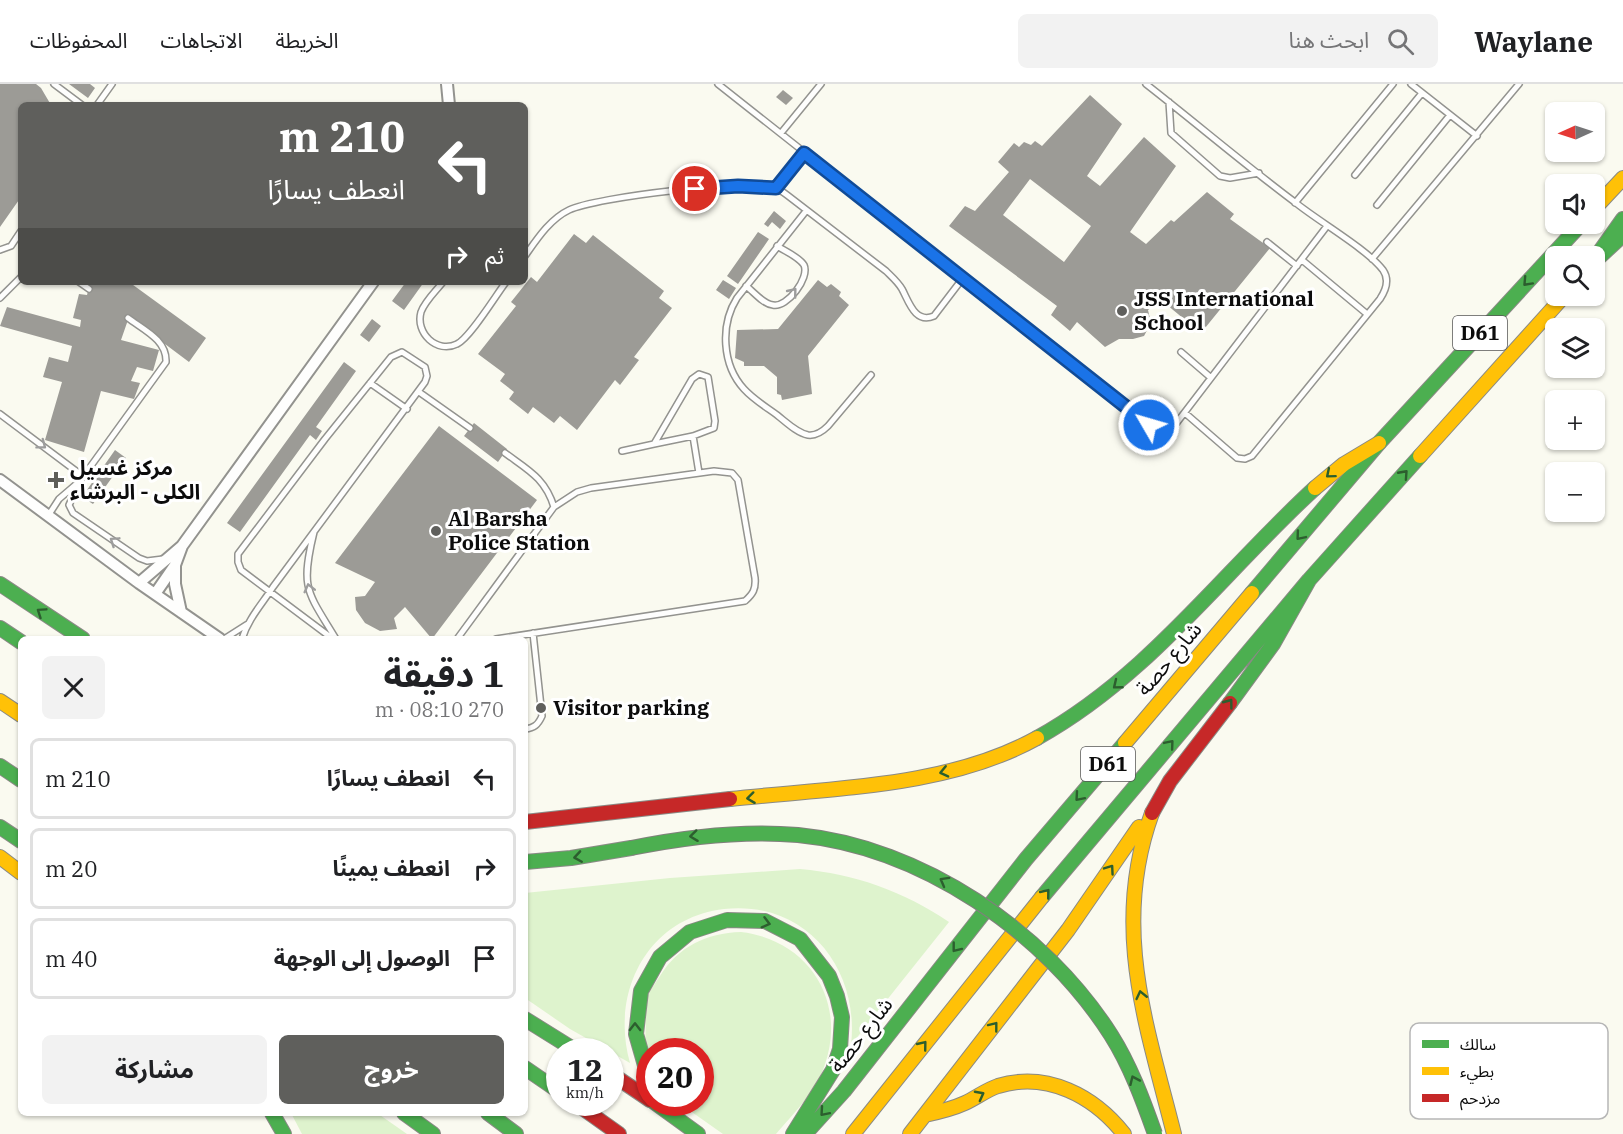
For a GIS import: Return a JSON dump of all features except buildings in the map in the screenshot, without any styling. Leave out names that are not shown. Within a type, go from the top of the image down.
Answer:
[{"type":"main road","points":[[1605,197],[1623,178]]},
{"type":"main road","points":[[1604,246],[1623,219]]},
{"type":"main road","name":"شارع حصة","points":[[805,1134],[843,1090],[1026,859],[1379,443],[1572,234]]},
{"type":"main road","points":[[1605,252],[1623,236]]},
{"type":"main road","name":"D61","points":[[853,1134],[1074,857],[1309,580],[1555,306]]},
{"type":"main road","points":[[528,822],[897,782],[957,769],[1015,749],[1070,720],[1118,685],[1316,486],[1352,458],[1379,443]]},
{"type":"main road","points":[[910,1134],[1068,930],[1156,803],[1278,638],[1293,614],[1309,580]]},
{"type":"main road","points":[[0,584],[78,636]]},
{"type":"main road","points":[[0,628],[18,640]]},
{"type":"main road","points":[[0,701],[18,713]]},
{"type":"main road","points":[[0,766],[18,778]]},
{"type":"main road","points":[[1156,803],[1140,842],[1133,877],[1131,896],[1133,957],[1174,1134]]},
{"type":"main road","points":[[0,827],[18,839]]},
{"type":"main road","points":[[528,862],[572,858],[690,836],[757,834],[801,836],[844,845],[889,857],[929,873],[1002,917],[1056,966],[1099,1017],[1115,1042],[1131,1074],[1155,1134]]},
{"type":"main road","points":[[0,857],[18,871]]},
{"type":"main road","points":[[636,1050],[634,1020],[640,991],[654,965],[675,941],[700,926],[727,919],[756,921],[784,929],[807,946],[826,969],[838,997],[842,1022],[839,1052],[830,1077],[793,1134]]},
{"type":"main road","points":[[528,1021],[556,1038]]},
{"type":"main road","points":[[528,1070],[546,1082]]},
{"type":"main road","points":[[922,1118],[961,1105],[999,1085],[1036,1081],[1057,1085],[1095,1103],[1124,1134]]},
{"type":"main road","points":[[274,1116],[284,1134]]},
{"type":"main road","points":[[408,1116],[432,1134]]},
{"type":"main road","points":[[492,1116],[516,1134]]},
{"type":"main road","points":[[594,1116],[619,1134]]},
{"type":"main road","points":[[674,1116],[698,1134]]},
{"type":"street","points":[[447,84],[449,102]]},
{"type":"street","points":[[155,594],[171,561],[371,285]]},
{"type":"street","points":[[0,480],[215,636]]},
{"type":"street","points":[[139,583],[171,561]]},
{"type":"street","points":[[171,561],[181,612]]},
{"type":"lane","points":[[54,84],[78,102]]},
{"type":"lane","points":[[99,102],[112,84]]},
{"type":"lane","points":[[718,84],[1155,429],[1169,429],[1185,413],[1210,377],[1327,226]]},
{"type":"lane","points":[[781,134],[820,84]]},
{"type":"lane","points":[[1146,84],[1295,203],[1372,259],[1383,271],[1387,280],[1386,291],[1252,456],[1245,459],[1237,458],[1185,413]]},
{"type":"lane","points":[[1295,203],[1393,84]]},
{"type":"lane","points":[[1411,84],[1477,136]]},
{"type":"lane","points":[[1372,259],[1519,84]]},
{"type":"lane","points":[[1355,175],[1422,93]]},
{"type":"lane","points":[[1169,102],[1169,128],[1173,137],[1220,176],[1230,178],[1259,173]]},
{"type":"lane","points":[[1377,205],[1450,115]]},
{"type":"lane","points":[[776,188],[804,153]]},
{"type":"lane","points":[[528,252],[559,216],[568,210],[591,204],[725,186],[776,188],[886,271],[899,285],[909,306],[919,316],[930,318],[934,316],[963,278]]},
{"type":"lane","points":[[806,211],[733,304],[728,317],[726,343],[732,368],[747,393],[799,432],[811,435],[824,430],[871,375]]},
{"type":"lane","points":[[0,250],[11,246],[18,236]]},
{"type":"lane","points":[[1267,242],[1297,266]]},
{"type":"lane","points":[[528,243],[532,246]]},
{"type":"lane","points":[[746,286],[766,302],[778,305],[786,301],[802,282],[805,273],[803,264],[777,246]]},
{"type":"lane","points":[[1302,260],[1367,314]]},
{"type":"lane","points":[[0,298],[18,280]]},
{"type":"lane","points":[[83,285],[89,289]]},
{"type":"lane","points":[[441,285],[423,309],[420,323],[423,333],[429,340],[447,346],[464,340],[504,285]]},
{"type":"lane","points":[[128,318],[163,345],[166,362],[82,479],[69,502],[69,508],[140,558],[147,561],[171,561]]},
{"type":"lane","points":[[243,636],[249,622],[269,592],[315,528],[407,409],[427,379],[423,365],[402,352],[391,357],[325,439],[238,554],[241,570],[269,592],[331,636]]},
{"type":"lane","points":[[1180,352],[1210,377]]},
{"type":"lane","points":[[622,451],[693,436],[711,430],[715,424],[710,381],[704,374],[692,379],[654,444]]},
{"type":"lane","points":[[370,383],[407,409]]},
{"type":"lane","points":[[419,392],[470,428]]},
{"type":"lane","points":[[0,414],[82,479]]},
{"type":"lane","points":[[693,436],[699,473]]},
{"type":"lane","points":[[505,453],[541,480],[549,492],[554,507]]},
{"type":"lane","points":[[459,636],[554,507],[571,495],[591,488],[723,470],[732,473],[738,480],[756,587],[745,601],[514,636]]},
{"type":"lane","points":[[48,516],[59,499],[82,479]]},
{"type":"lane","points":[[315,528],[306,573],[308,589],[333,636]]},
{"type":"lane","points":[[228,636],[249,622]]},
{"type":"lane","points":[[528,729],[539,724],[542,716],[533,633]]},
{"type":"green space","points":[[800,869],[840,875],[878,886],[914,901],[949,922],[851,1045],[851,1017],[846,990],[836,966],[821,945],[802,928],[779,916],[753,909],[724,909],[697,915],[674,927],[655,943],[641,963],[631,986],[625,1011],[625,1037],[630,1063],[624,1060],[624,1038],[586,1038],[528,1000],[528,893],[670,878]]},
{"type":"green space","points":[[741,932],[765,937],[786,947],[803,961],[817,978],[826,998],[831,1020],[830,1043],[824,1067],[803,1103],[776,1134],[723,1134],[697,1116],[714,1116],[714,1038],[645,1038],[648,996],[667,966],[675,957],[694,944],[728,933]]},
{"type":"green space","points":[[293,1116],[381,1116],[407,1134],[302,1134]]},
{"type":"traffic: fast","points":[[1604,246],[1623,219]]},
{"type":"traffic: fast","points":[[1252,593],[1379,443],[1572,234]]},
{"type":"traffic: fast","points":[[1605,252],[1623,235]]},
{"type":"traffic: fast","points":[[1042,897],[1309,580],[1420,456]]},
{"type":"traffic: fast","points":[[1037,738],[1077,713],[1115,685],[1150,654],[1315,488]]},
{"type":"traffic: fast","points":[[1230,703],[1273,644],[1309,580]]},
{"type":"traffic: fast","points":[[0,584],[78,636]]},
{"type":"traffic: fast","points":[[0,628],[18,640]]},
{"type":"traffic: fast","points":[[805,1134],[844,1091],[1026,859],[1125,743]]},
{"type":"traffic: fast","points":[[0,766],[18,778]]},
{"type":"traffic: fast","points":[[0,827],[18,839]]},
{"type":"traffic: fast","points":[[631,848],[714,835],[756,833],[798,835],[844,843],[890,857],[934,876],[976,900],[1015,929],[1052,962],[1084,997],[1124,1058],[1155,1134]]},
{"type":"traffic: fast","points":[[528,862],[571,858],[631,848]]},
{"type":"traffic: fast","points":[[637,1038],[641,991],[660,957],[690,932],[727,920],[765,921],[800,939],[829,976],[842,1017],[840,1049],[833,1070],[793,1134]]},
{"type":"traffic: fast","points":[[528,1021],[556,1038]]},
{"type":"traffic: fast","points":[[528,1070],[546,1082]]},
{"type":"traffic: fast","points":[[274,1116],[284,1134]]},
{"type":"traffic: fast","points":[[408,1116],[433,1134]]},
{"type":"traffic: fast","points":[[492,1116],[516,1134]]},
{"type":"traffic: fast","points":[[673,1116],[698,1134]]},
{"type":"traffic: slow","points":[[1605,197],[1623,178]]},
{"type":"traffic: slow","points":[[1420,456],[1555,306]]},
{"type":"traffic: slow","points":[[1315,488],[1344,464],[1379,443]]},
{"type":"traffic: slow","points":[[1125,743],[1252,593]]},
{"type":"traffic: slow","points":[[0,701],[18,713]]},
{"type":"traffic: slow","points":[[730,799],[847,788],[927,776],[1002,755],[1037,738]]},
{"type":"traffic: slow","points":[[1152,813],[1140,855],[1134,895],[1134,935],[1137,974],[1144,1013],[1174,1134]]},
{"type":"traffic: slow","points":[[910,1134],[1068,930],[1139,827]]},
{"type":"traffic: slow","points":[[0,857],[18,871]]},
{"type":"traffic: slow","points":[[853,1134],[1042,897]]},
{"type":"traffic: slow","points":[[925,1115],[960,1105],[998,1086],[1016,1082],[1034,1082],[1068,1090],[1084,1098],[1099,1108],[1124,1134]]},
{"type":"traffic: jam","points":[[1152,813],[1170,781],[1230,703]]},
{"type":"traffic: jam","points":[[528,822],[730,799]]},
{"type":"traffic: jam","points":[[624,1082],[636,1091]]},
{"type":"traffic: jam","points":[[594,1116],[619,1134]]},
{"type":"place","name":"JSS International School","points":[[1122,311]]},
{"type":"place","name":"مركز غسيل الكلى - البرشاء","points":[[56,480]]},
{"type":"place","name":"Al Barsha Police Station","points":[[436,531]]},
{"type":"place","name":"Visitor parking","points":[[541,708]]},
{"type":"route","points":[[695,189],[725,186],[776,188],[804,153],[1149,425]]}]
